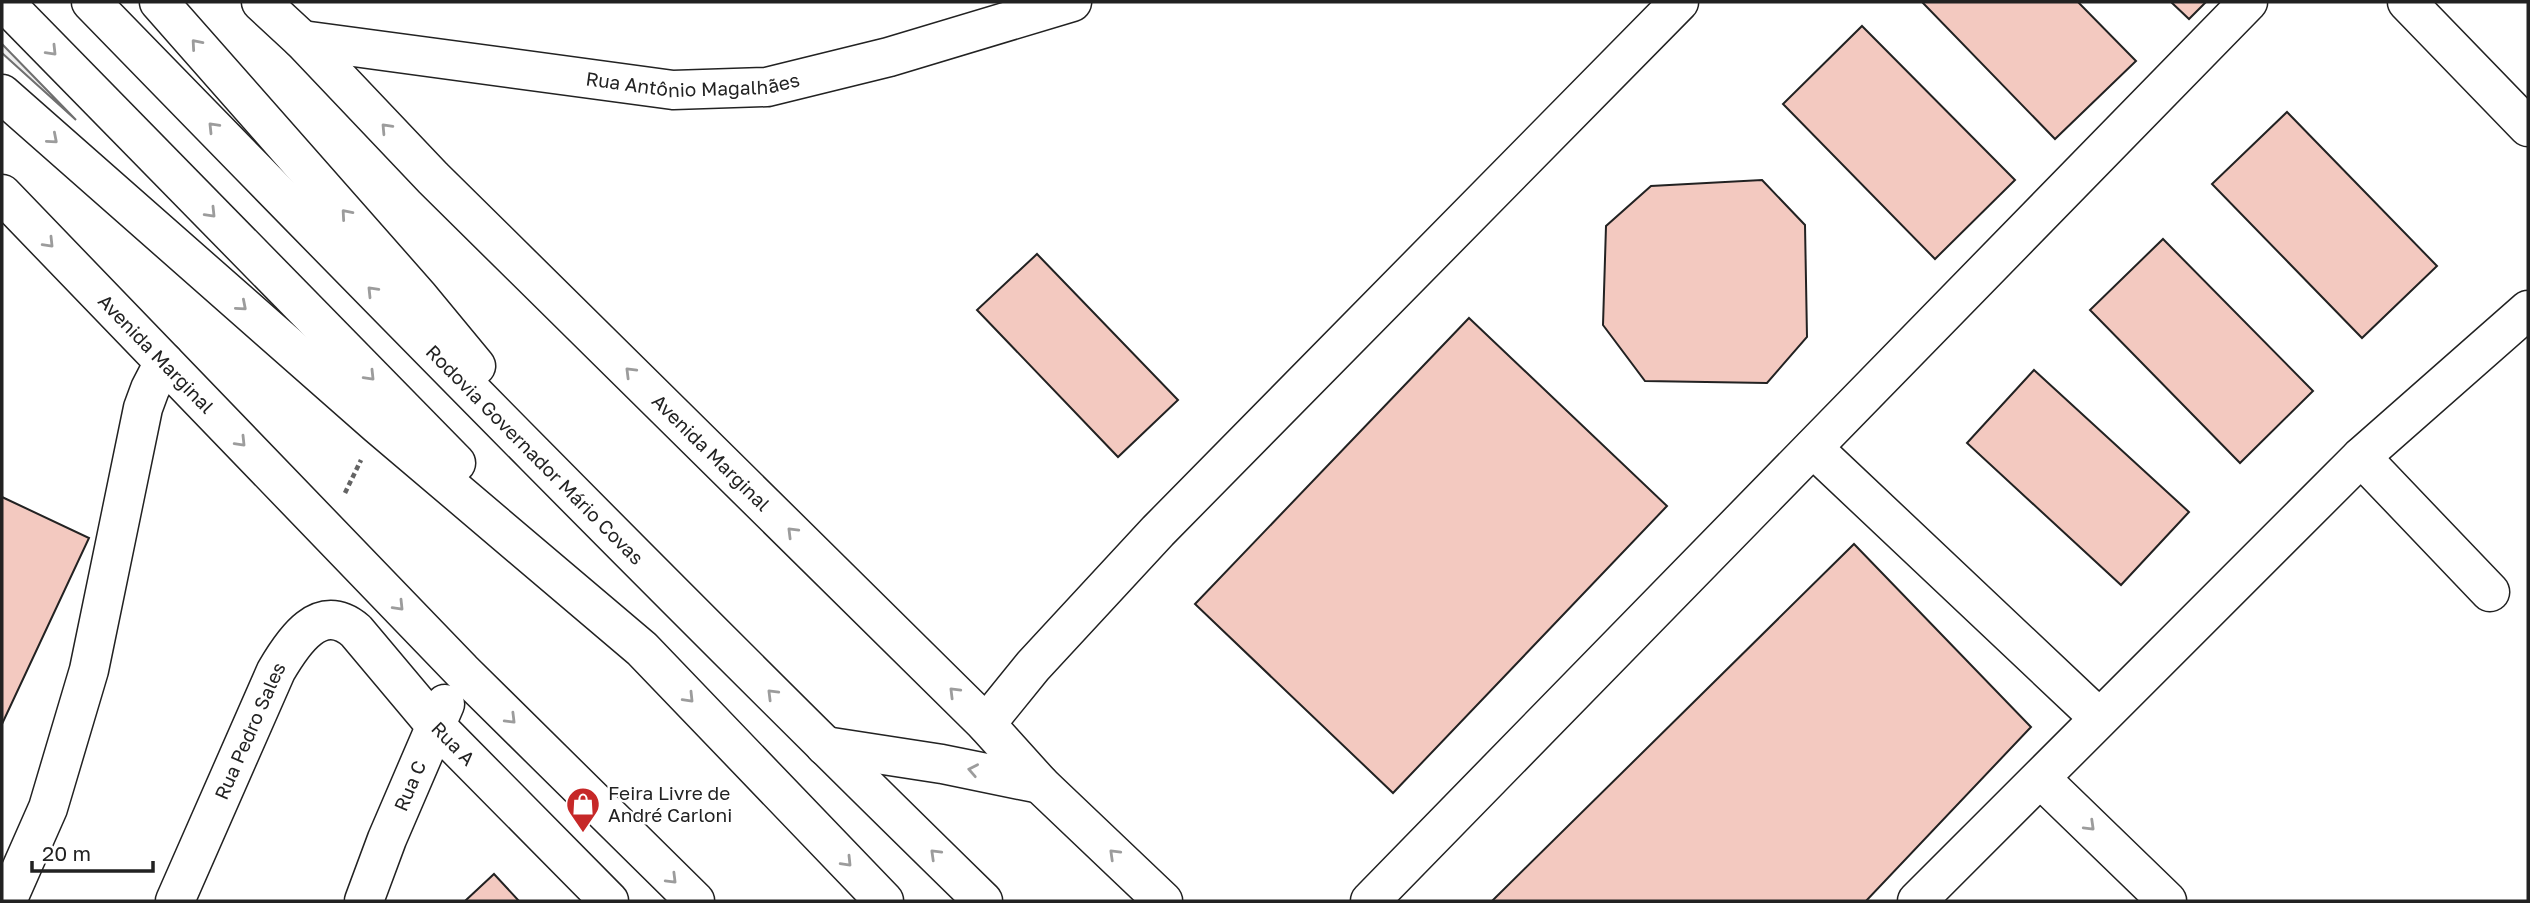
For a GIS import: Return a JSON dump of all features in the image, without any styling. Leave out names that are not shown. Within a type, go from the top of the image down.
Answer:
[{"type":"main road","points":[[4,2],[642,649],[884,901]]},
{"type":"main road","name":"Rodovia Governador Mário Covas","points":[[90,2],[412,333],[983,901]]},
{"type":"main road","points":[[159,2],[419,297],[626,548]]},
{"type":"main road","name":"Avenida Marginal","points":[[261,2],[302,40],[443,187],[986,724],[1040,784],[1163,901]]},
{"type":"main road","name":"Rua Antônio Magalhães","points":[[302,40],[548,71],[673,90],[767,87],[889,57],[1072,2]]},
{"type":"main road","points":[[986,724],[1033,666],[1158,531],[1679,2]]},
{"type":"main road","points":[[1370,901],[2248,2]]},
{"type":"main road","points":[[2407,2],[2528,127]]},
{"type":"main road","points":[[2,94],[377,425],[642,649]]},
{"type":"main road","name":"Avenida Marginal","points":[[2,194],[462,671],[695,901]]},
{"type":"main road","points":[[1917,901],[2361,457],[2528,310]]},
{"type":"main road","points":[[7,901],[48,808],[89,670],[143,408],[164,362]]},
{"type":"main road","points":[[1813,448],[2099,718]]},
{"type":"main road","points":[[2361,457],[2490,592]]},
{"type":"main road","name":"Rua A","points":[[295,639],[318,622],[332,620],[345,622],[356,631],[435,724],[608,901]]},
{"type":"main road","name":"Rua Pedro Sales","points":[[176,901],[276,671],[295,639]]},
{"type":"main road","name":"Rua C","points":[[364,901],[435,724],[462,671]]},
{"type":"main road","points":[[825,746],[942,764],[1040,784]]},
{"type":"main road","points":[[2041,779],[2167,901]]},
{"type":"shaded area","points":[[2,44],[76,120],[2,53]]},
{"type":"building","points":[[1922,2],[2078,2],[2136,61],[2055,139]]},
{"type":"building","points":[[2171,2],[2206,2],[2189,19]]},
{"type":"building","points":[[1862,26],[2015,180],[1935,259],[1783,104]]},
{"type":"building","points":[[2287,112],[2437,266],[2362,338],[2212,184]]},
{"type":"building","points":[[1762,180],[1805,225],[1807,337],[1767,383],[1645,381],[1603,325],[1606,226],[1651,186]]},
{"type":"building","points":[[2163,239],[2313,391],[2240,463],[2090,310]]},
{"type":"building","points":[[1037,254],[1178,400],[1118,457],[977,310]]},
{"type":"building","points":[[1469,318],[1667,506],[1393,793],[1195,604]]},
{"type":"building","points":[[2034,370],[2189,512],[2121,585],[1967,443]]},
{"type":"building","points":[[2,497],[89,538],[2,724]]},
{"type":"building","points":[[1854,544],[2031,727],[1866,901],[1492,901]]},
{"type":"building","points":[[494,874],[519,901],[465,901]]},
{"type":"place","name":"Feira Livre de André Carloni","points":[[583,834]]}]
